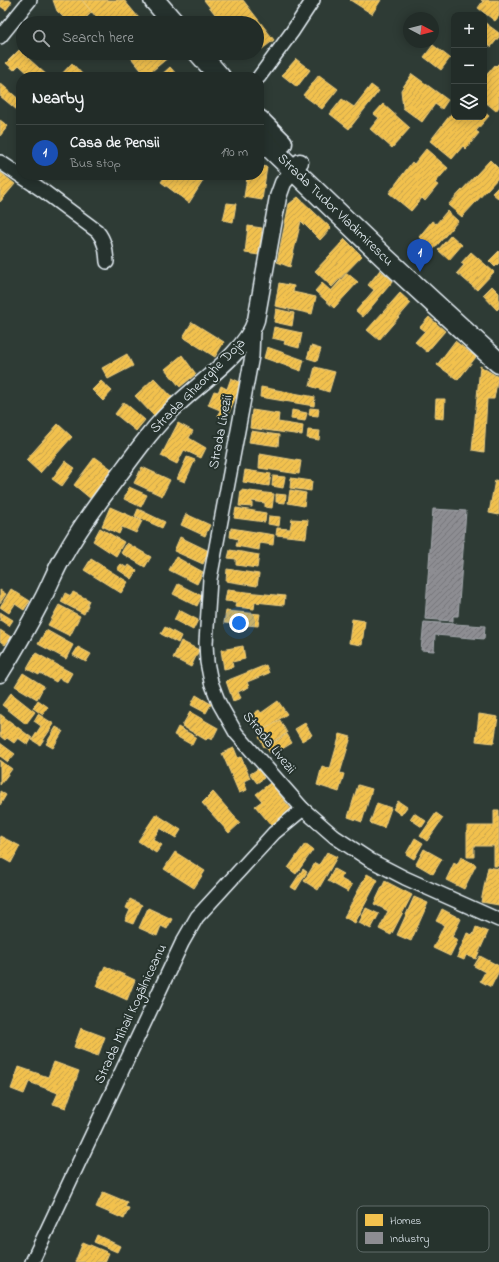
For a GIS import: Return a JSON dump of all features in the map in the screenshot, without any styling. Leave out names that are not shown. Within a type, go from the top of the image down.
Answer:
[{"type":"main road","points":[[140,0],[153,16]]},
{"type":"main road","points":[[154,0],[168,16]]},
{"type":"main road","points":[[190,60],[199,72]]},
{"type":"main road","points":[[205,60],[216,72]]},
{"type":"main road","name":"Strada Tudor Vladimirescu","points":[[264,126],[296,166]]},
{"type":"main road","name":"Strada Tudor Vladimirescu","points":[[264,141],[296,166],[499,358]]},
{"type":"street","points":[[17,16],[30,0]]},
{"type":"street","points":[[263,72],[284,45],[313,0]]},
{"type":"street","points":[[0,36],[16,17]]},
{"type":"street","points":[[0,162],[16,173]]},
{"type":"street","name":"Strada Gheorghe Doja","points":[[0,674],[32,620],[64,555],[75,537],[141,445],[172,409],[233,355],[253,329],[256,320],[278,197],[283,183],[296,166]]},
{"type":"street","points":[[27,180],[102,237],[106,246],[107,262]]},
{"type":"street","name":"Strada Livezii","points":[[253,329],[252,356],[210,579],[206,635],[207,662],[211,682],[219,703],[236,733],[302,809],[335,837],[370,860],[405,878],[499,920]]},
{"type":"street","name":"Strada Mihail Kogălniceanu","points":[[32,1262],[178,950],[197,917],[274,833],[302,809]]},
{"type":"building: Homes","points":[[0,0],[9,0],[12,2],[6,10],[0,6]]},
{"type":"building: Homes","points":[[53,0],[82,0],[92,12],[88,16],[62,16],[57,11]]},
{"type":"building: Homes","points":[[82,0],[124,0],[137,16],[95,16]]},
{"type":"building: Homes","points":[[204,0],[243,0],[255,16],[217,16]]},
{"type":"building: Homes","points":[[350,0],[381,0],[372,14]]},
{"type":"building: Homes","points":[[481,0],[499,0],[499,16],[495,21],[487,15],[487,12],[483,12],[478,8],[483,1]]},
{"type":"building: Homes","points":[[487,24],[499,33],[499,37],[491,47],[487,44]]},
{"type":"building: Homes","points":[[264,27],[274,40],[264,48]]},
{"type":"building: Homes","points":[[431,48],[437,48],[450,58],[441,70],[424,57]]},
{"type":"building: Homes","points":[[16,53],[16,60],[30,60],[43,72],[27,72],[19,65],[14,70],[6,63]]},
{"type":"building: Homes","points":[[296,59],[310,70],[297,87],[282,75]]},
{"type":"building: Homes","points":[[133,60],[165,60],[151,72],[143,72]]},
{"type":"building: Homes","points":[[72,63],[80,72],[64,72]]},
{"type":"building: Homes","points":[[499,63],[499,107],[496,111],[487,104],[487,74],[495,65],[496,66]]},
{"type":"building: Homes","points":[[170,67],[174,72],[164,72]]},
{"type":"building: Homes","points":[[412,74],[448,100],[442,109],[435,104],[422,122],[403,108],[401,90]]},
{"type":"building: Homes","points":[[319,75],[338,89],[322,109],[303,95]]},
{"type":"building: Homes","points":[[0,83],[16,97],[16,109],[0,96]]},
{"type":"building: Homes","points":[[371,85],[379,91],[349,129],[330,114],[342,99],[354,107]]},
{"type":"building: Homes","points":[[383,104],[410,128],[392,148],[370,129],[379,118],[374,114]]},
{"type":"building: Homes","points":[[451,114],[451,120],[486,120],[476,131],[479,133],[466,149],[463,146],[452,159],[430,141]]},
{"type":"building: Homes","points":[[0,120],[8,126],[0,136]]},
{"type":"building: Homes","points":[[426,149],[448,168],[435,183],[438,185],[425,201],[422,198],[411,211],[389,193],[412,162],[414,164]]},
{"type":"building: Homes","points":[[490,160],[499,169],[499,177],[462,217],[448,205]]},
{"type":"building: Homes","points":[[264,167],[267,167],[262,200],[244,197],[247,180],[264,180]]},
{"type":"building: Homes","points":[[0,172],[15,184],[0,202]]},
{"type":"building: Homes","points":[[162,180],[203,181],[189,203],[161,182]]},
{"type":"building: Homes","points":[[499,186],[499,199],[492,193]]},
{"type":"building: Homes","points":[[298,197],[331,228],[320,240],[301,221],[290,267],[277,262],[289,204]]},
{"type":"building: Homes","points":[[227,203],[236,204],[233,222],[223,220]]},
{"type":"building: Homes","points":[[447,211],[458,221],[433,250],[419,237],[432,221],[436,224]]},
{"type":"building: Homes","points":[[248,226],[262,228],[259,255],[245,253]]},
{"type":"building: Homes","points":[[451,235],[462,245],[449,260],[438,250]]},
{"type":"building: Homes","points":[[345,239],[362,256],[332,287],[315,271]]},
{"type":"building: Homes","points":[[499,251],[499,263],[495,267],[489,261]]},
{"type":"building: Homes","points":[[471,252],[494,272],[477,290],[457,273],[464,265],[461,263]]},
{"type":"building: Homes","points":[[380,270],[393,281],[363,317],[356,311],[374,290],[368,285]]},
{"type":"building: Homes","points":[[347,273],[358,282],[334,308],[315,291],[322,283],[331,291]]},
{"type":"building: Homes","points":[[279,283],[294,286],[293,292],[316,297],[312,314],[275,306]]},
{"type":"building: Homes","points":[[492,286],[499,293],[499,308],[497,310],[483,295]]},
{"type":"building: Homes","points":[[400,293],[411,303],[379,340],[367,330]]},
{"type":"building: Homes","points":[[276,309],[294,313],[292,326],[274,322]]},
{"type":"building: Homes","points":[[429,317],[445,331],[427,352],[415,342],[425,331],[420,327]]},
{"type":"building: Homes","points":[[192,322],[224,342],[215,357],[183,337]]},
{"type":"building: Homes","points":[[274,327],[302,333],[299,348],[284,344],[285,341],[272,338]]},
{"type":"building: Homes","points":[[455,341],[476,357],[458,380],[437,365]]},
{"type":"building: Homes","points":[[311,346],[321,349],[317,361],[307,358]]},
{"type":"building: Homes","points":[[267,347],[304,360],[301,371],[264,358]]},
{"type":"building: Homes","points":[[127,354],[133,366],[108,379],[102,368]]},
{"type":"building: Homes","points":[[182,355],[196,374],[180,387],[165,369]]},
{"type":"building: Homes","points":[[480,366],[498,377],[494,399],[487,399],[484,452],[472,450]]},
{"type":"building: Homes","points":[[315,367],[335,372],[329,392],[310,386]]},
{"type":"building: Homes","points":[[154,378],[173,398],[154,416],[135,396]]},
{"type":"building: Homes","points":[[231,378],[242,383],[226,419],[218,416],[220,410],[208,405],[214,391],[218,392],[221,386],[227,389]]},
{"type":"building: Homes","points":[[101,381],[112,391],[103,401],[92,390]]},
{"type":"building: Homes","points":[[261,387],[315,397],[314,406],[260,397]]},
{"type":"building: Homes","points":[[436,399],[445,399],[444,419],[435,418]]},
{"type":"building: Homes","points":[[124,402],[145,420],[136,431],[115,414]]},
{"type":"building: Homes","points":[[310,408],[319,409],[318,416],[309,415]]},
{"type":"building: Homes","points":[[252,410],[279,414],[278,422],[303,426],[302,435],[250,428]]},
{"type":"building: Homes","points":[[292,410],[307,413],[305,421],[291,419]]},
{"type":"building: Homes","points":[[178,423],[193,431],[189,438],[206,448],[201,458],[184,450],[177,464],[161,456]]},
{"type":"building: Homes","points":[[58,424],[72,437],[40,473],[26,460]]},
{"type":"building: Homes","points":[[308,430],[320,431],[319,440],[307,438]]},
{"type":"building: Homes","points":[[251,431],[279,435],[278,446],[249,442]]},
{"type":"building: Homes","points":[[260,454],[301,461],[299,474],[259,468]]},
{"type":"building: Homes","points":[[95,457],[113,470],[91,499],[74,485]]},
{"type":"building: Homes","points":[[187,457],[195,460],[185,482],[177,479]]},
{"type":"building: Homes","points":[[65,461],[75,468],[62,486],[52,479]]},
{"type":"building: Homes","points":[[142,467],[170,480],[162,496],[134,483]]},
{"type":"building: Homes","points":[[245,470],[271,474],[269,486],[243,482]]},
{"type":"building: Homes","points":[[273,476],[285,477],[283,488],[272,486]]},
{"type":"building: Homes","points":[[291,478],[312,481],[311,491],[290,488]]},
{"type":"building: Homes","points":[[495,480],[499,481],[499,515],[489,513]]},
{"type":"building: Homes","points":[[129,487],[147,495],[141,507],[124,499]]},
{"type":"building: Homes","points":[[241,490],[274,494],[272,508],[265,507],[265,503],[252,501],[252,507],[239,506]]},
{"type":"building: Homes","points":[[290,490],[306,493],[304,506],[288,503]]},
{"type":"building: Homes","points":[[276,494],[286,495],[285,503],[276,502]]},
{"type":"building: Homes","points":[[110,507],[142,521],[136,533],[122,527],[119,534],[102,526]]},
{"type":"building: Homes","points":[[236,508],[266,513],[265,522],[234,518]]},
{"type":"building: Homes","points":[[138,509],[165,522],[162,528],[135,516]]},
{"type":"building: Homes","points":[[186,514],[210,525],[205,536],[181,525]]},
{"type":"building: Homes","points":[[269,516],[280,517],[279,526],[268,524]]},
{"type":"building: Homes","points":[[292,519],[308,520],[306,538],[276,535],[277,528],[290,529]]},
{"type":"building: Homes","points":[[100,528],[124,542],[116,556],[93,541]]},
{"type":"building: Homes","points":[[231,528],[274,535],[273,545],[260,543],[259,550],[236,546],[238,539],[230,537]]},
{"type":"building: Homes","points":[[180,537],[209,551],[203,564],[174,551]]},
{"type":"building: Homes","points":[[127,543],[151,557],[145,567],[121,553]]},
{"type":"building: Homes","points":[[230,550],[259,555],[257,568],[236,565],[236,559],[228,558]]},
{"type":"building: Homes","points":[[176,557],[203,572],[197,584],[169,570]]},
{"type":"building: Homes","points":[[91,559],[128,582],[121,593],[84,570]]},
{"type":"building: Homes","points":[[121,564],[127,568],[129,565],[137,571],[132,579],[117,569]]},
{"type":"building: Homes","points":[[227,569],[259,574],[257,586],[226,581]]},
{"type":"building: Homes","points":[[178,584],[202,596],[197,606],[173,594]]},
{"type":"building: Homes","points":[[11,589],[30,601],[24,610],[15,604],[9,613],[0,607]]},
{"type":"building: Homes","points":[[0,590],[6,594],[0,603]]},
{"type":"building: Homes","points":[[227,590],[285,596],[284,605],[255,602],[254,609],[235,607],[236,602],[225,601]]},
{"type":"building: Homes","points":[[73,592],[89,600],[84,614],[61,602],[65,593],[71,596]]},
{"type":"building: Homes","points":[[59,605],[80,616],[70,636],[48,625]]},
{"type":"building: Homes","points":[[179,610],[198,620],[193,630],[174,620]]},
{"type":"building: Homes","points":[[226,611],[260,614],[258,626],[224,623]]},
{"type":"building: Homes","points":[[0,612],[13,620],[9,626],[0,620]]},
{"type":"building: Homes","points":[[352,619],[365,621],[362,645],[349,643]]},
{"type":"building: Homes","points":[[165,627],[181,636],[178,643],[161,634]]},
{"type":"building: Homes","points":[[0,630],[11,637],[5,645],[0,641]]},
{"type":"building: Homes","points":[[46,630],[73,645],[66,659],[38,644]]},
{"type":"building: Homes","points":[[181,641],[199,650],[191,667],[173,658]]},
{"type":"building: Homes","points":[[243,646],[245,659],[232,662],[233,667],[224,669],[221,650]]},
{"type":"building: Homes","points":[[78,647],[91,654],[86,662],[73,655]]},
{"type":"building: Homes","points":[[36,653],[72,673],[67,682],[59,678],[56,682],[40,673],[39,675],[27,669]]},
{"type":"building: Homes","points":[[266,665],[269,673],[247,682],[249,687],[238,692],[241,698],[233,701],[226,681]]},
{"type":"building: Homes","points":[[23,673],[44,686],[37,699],[15,686]]},
{"type":"building: Homes","points":[[11,693],[35,712],[26,724],[2,705]]},
{"type":"building: Homes","points":[[196,695],[211,704],[206,713],[191,705]]},
{"type":"building: Homes","points":[[38,700],[48,707],[43,715],[33,708]]},
{"type":"building: Homes","points":[[278,701],[287,714],[259,733],[249,717],[259,710],[261,713]]},
{"type":"building: Homes","points":[[190,712],[218,728],[212,740],[208,738],[206,740],[182,726]]},
{"type":"building: Homes","points":[[0,714],[32,738],[28,745],[18,738],[14,743],[7,738],[5,740],[0,736]]},
{"type":"building: Homes","points":[[38,714],[54,724],[40,745],[32,740],[41,726],[34,721]]},
{"type":"building: Homes","points":[[479,714],[498,717],[494,743],[476,741]]},
{"type":"building: Homes","points":[[280,720],[287,733],[264,747],[259,737],[266,733],[264,730]]},
{"type":"building: Homes","points":[[305,723],[312,735],[302,741],[295,729]]},
{"type":"building: Homes","points":[[56,727],[63,731],[53,748],[46,744]]},
{"type":"building: Homes","points":[[178,727],[196,737],[192,745],[174,735]]},
{"type":"building: Homes","points":[[287,734],[292,743],[282,749],[280,747],[270,753],[266,747]]},
{"type":"building: Homes","points":[[340,734],[351,737],[340,773],[344,774],[339,792],[317,785],[322,766],[330,769]]},
{"type":"building: Homes","points":[[0,743],[15,754],[8,762],[0,756]]},
{"type":"building: Homes","points":[[234,748],[238,758],[241,757],[250,778],[244,781],[247,790],[239,793],[222,753]]},
{"type":"building: Homes","points":[[0,760],[12,769],[0,785]]},
{"type":"building: Homes","points":[[258,769],[264,778],[257,783],[250,774]]},
{"type":"building: Homes","points":[[270,783],[292,810],[272,826],[255,806],[262,801],[256,794]]},
{"type":"building: Homes","points":[[358,785],[372,789],[362,822],[348,817]]},
{"type":"building: Homes","points":[[0,791],[6,795],[0,805]]},
{"type":"building: Homes","points":[[213,792],[240,823],[229,833],[202,803]]},
{"type":"building: Homes","points":[[398,801],[407,807],[401,815],[393,809]]},
{"type":"building: Homes","points":[[377,803],[391,808],[384,828],[370,823]]},
{"type":"building: Homes","points":[[494,810],[499,810],[499,866],[494,866],[494,846],[474,846],[474,857],[467,857],[467,826],[494,826]]},
{"type":"building: Homes","points":[[414,813],[426,821],[422,827],[410,819]]},
{"type":"building: Homes","points":[[436,813],[443,818],[427,841],[420,836]]},
{"type":"building: Homes","points":[[156,814],[181,830],[176,838],[160,828],[153,839],[162,845],[156,853],[138,841]]},
{"type":"building: Homes","points":[[0,836],[20,846],[11,863],[0,857]]},
{"type":"building: Homes","points":[[415,838],[423,843],[414,859],[406,854]]},
{"type":"building: Homes","points":[[305,844],[313,850],[296,874],[288,868]]},
{"type":"building: Homes","points":[[424,849],[442,859],[433,874],[416,864]]},
{"type":"building: Homes","points":[[175,852],[205,871],[194,888],[164,869]]},
{"type":"building: Homes","points":[[327,852],[337,857],[318,890],[304,881],[315,863],[319,865]]},
{"type":"building: Homes","points":[[461,857],[476,865],[464,889],[446,880],[454,863],[457,865]]},
{"type":"building: Homes","points":[[488,867],[499,869],[499,905],[481,902]]},
{"type":"building: Homes","points":[[303,869],[307,872],[296,890],[291,887]]},
{"type":"building: Homes","points":[[334,869],[343,874],[341,879],[352,885],[348,892],[328,881]]},
{"type":"building: Homes","points":[[367,874],[378,880],[355,923],[344,917]]},
{"type":"building: Homes","points":[[385,881],[412,895],[391,935],[379,929],[388,911],[374,904]]},
{"type":"building: Homes","points":[[414,897],[428,903],[411,941],[397,935]]},
{"type":"building: Homes","points":[[130,899],[142,905],[133,924],[125,921],[130,910],[126,908]]},
{"type":"building: Homes","points":[[148,908],[172,919],[167,929],[161,926],[157,936],[139,928]]},
{"type":"building: Homes","points":[[366,908],[379,914],[371,929],[359,923]]},
{"type":"building: Homes","points":[[442,909],[461,919],[452,937],[458,940],[450,956],[433,948],[444,925],[436,921]]},
{"type":"building: Homes","points":[[476,927],[488,932],[476,959],[466,955],[464,960],[457,957],[467,933],[473,935]]},
{"type":"building: Homes","points":[[480,956],[499,966],[499,971],[491,987],[480,981],[485,972],[474,966]]},
{"type":"building: Homes","points":[[105,966],[135,980],[127,1000],[96,986]]},
{"type":"building: Homes","points":[[81,1028],[105,1037],[98,1056],[74,1047]]},
{"type":"building: Homes","points":[[54,1062],[79,1071],[66,1108],[53,1104],[58,1093],[29,1082],[24,1094],[11,1089],[19,1067],[48,1077]]},
{"type":"building: Homes","points":[[103,1192],[127,1202],[125,1207],[129,1208],[124,1219],[96,1207]]},
{"type":"building: Homes","points":[[97,1235],[120,1246],[117,1252],[94,1242]]},
{"type":"building: Homes","points":[[83,1242],[109,1253],[105,1262],[75,1262]]},
{"type":"building: Industry","points":[[433,509],[466,511],[458,616],[453,616],[453,621],[425,619]]},
{"type":"building: Industry","points":[[424,622],[485,626],[484,639],[435,635],[434,651],[421,650]]},
{"type":"place","name":"Casa de Pensii","points":[[420,272]]}]
